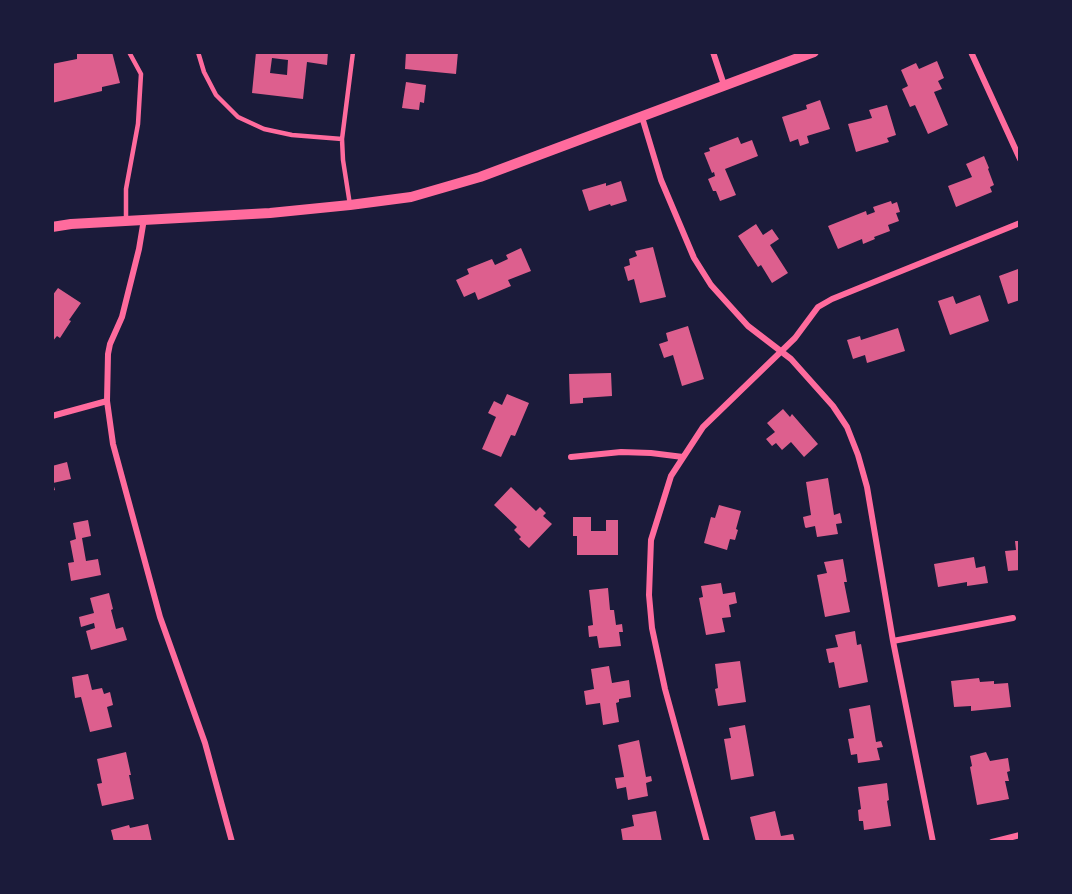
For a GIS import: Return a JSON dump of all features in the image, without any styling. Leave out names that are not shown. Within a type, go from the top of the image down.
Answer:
[{"type":"street","points":[[713,52],[724,85]]},
{"type":"street","points":[[52,227],[126,220],[270,213],[411,197],[480,177],[814,52]]},
{"type":"street","points":[[971,52],[1020,159]]},
{"type":"street","points":[[642,117],[661,180],[694,258],[711,285],[748,326],[791,359],[833,406],[847,427],[867,487],[893,641],[933,842]]},
{"type":"street","points":[[144,219],[122,317],[108,354],[107,401],[113,444],[160,617],[205,744],[232,842]]},
{"type":"street","points":[[707,842],[665,689],[652,628],[649,595],[651,540],[671,476],[703,427],[795,338],[818,307],[832,299],[1020,223]]},
{"type":"street","points":[[52,416],[107,401]]},
{"type":"street","points":[[571,457],[621,452],[683,457]]},
{"type":"street","points":[[893,641],[1013,618]]},
{"type":"street","points":[[992,842],[1020,835]]},
{"type":"lane","points":[[126,220],[126,189],[138,124],[141,74],[129,52]]},
{"type":"lane","points":[[198,52],[204,72],[216,95],[238,117],[264,129],[292,135],[342,139]]},
{"type":"lane","points":[[350,205],[342,139],[353,52]]},
{"type":"building","points":[[77,52],[112,52],[120,83],[102,87],[102,91],[52,103],[52,64],[77,59]]},
{"type":"building","points":[[256,52],[328,52],[327,65],[307,62],[303,99],[252,93]],"holes":[[[272,58],[288,60],[287,75],[270,73]]]},
{"type":"building","points":[[406,52],[458,52],[456,74],[405,69]]},
{"type":"building","points":[[937,61],[944,78],[938,81],[942,89],[934,92],[948,125],[928,134],[915,105],[910,107],[902,89],[908,86],[901,70],[916,63],[919,69]]},
{"type":"building","points":[[406,82],[426,85],[424,103],[420,102],[419,110],[402,108]]},
{"type":"building","points":[[820,100],[830,129],[807,136],[809,143],[800,146],[798,139],[790,142],[782,117],[807,109],[806,105]]},
{"type":"building","points":[[887,105],[896,135],[887,138],[889,142],[856,152],[848,124],[872,118],[869,110]]},
{"type":"building","points":[[738,137],[741,144],[752,140],[758,156],[725,169],[736,195],[720,201],[708,179],[715,176],[704,153],[710,151],[709,148]]},
{"type":"building","points":[[984,156],[994,185],[990,187],[992,192],[956,207],[948,186],[972,177],[966,164]]},
{"type":"building","points":[[621,181],[627,201],[589,211],[582,190]]},
{"type":"building","points":[[891,201],[892,204],[897,202],[900,212],[896,213],[899,221],[888,225],[890,231],[863,244],[862,239],[838,249],[828,226],[866,211],[867,215],[875,212],[873,207]]},
{"type":"building","points":[[756,224],[763,235],[772,229],[779,239],[770,245],[788,273],[772,283],[761,265],[758,267],[738,236]]},
{"type":"building","points":[[653,247],[666,297],[640,303],[634,279],[628,281],[624,267],[630,265],[629,259],[637,256],[635,251]]},
{"type":"building","points":[[521,248],[531,271],[508,280],[511,286],[478,300],[475,292],[464,297],[456,280],[469,274],[467,269],[492,259],[495,265],[508,259],[506,255]]},
{"type":"building","points":[[1018,269],[1020,300],[1008,304],[999,276]]},
{"type":"building","points":[[58,288],[81,303],[60,338],[57,336],[52,342],[52,296]]},
{"type":"building","points":[[980,295],[989,321],[950,335],[938,301],[953,296],[956,304]]},
{"type":"building","points":[[688,326],[704,379],[682,386],[673,355],[664,358],[659,344],[668,341],[666,333]]},
{"type":"building","points":[[898,328],[905,351],[867,363],[865,355],[853,359],[847,340],[860,336],[861,340]]},
{"type":"building","points":[[611,373],[612,396],[583,398],[583,403],[570,404],[569,374]]},
{"type":"building","points":[[507,394],[529,403],[515,436],[511,435],[501,457],[482,449],[496,417],[488,413],[494,401],[502,405]]},
{"type":"building","points":[[783,409],[790,417],[792,414],[818,444],[804,457],[791,442],[782,450],[776,443],[772,446],[766,439],[775,432],[767,423]]},
{"type":"building","points":[[67,462],[71,479],[53,483],[55,490],[52,491],[52,466]]},
{"type":"building","points":[[828,478],[834,515],[840,513],[842,523],[836,524],[838,534],[817,537],[815,526],[806,528],[803,517],[811,515],[806,482]]},
{"type":"building","points":[[511,487],[536,511],[540,507],[546,513],[543,516],[552,524],[529,548],[519,539],[521,537],[514,530],[517,527],[494,505]]},
{"type":"building","points":[[719,505],[741,511],[735,540],[730,539],[727,550],[704,543],[711,517],[715,518]]},
{"type":"building","points":[[573,517],[591,517],[591,531],[606,531],[606,520],[618,520],[618,555],[577,555],[577,536],[573,536]]},
{"type":"building","points":[[88,520],[91,536],[82,538],[86,561],[98,559],[101,575],[71,581],[68,563],[74,562],[70,541],[76,539],[73,523]]},
{"type":"building","points":[[1015,541],[1020,541],[1020,570],[1008,571],[1005,551],[1016,550]]},
{"type":"building","points":[[974,557],[976,568],[985,566],[988,583],[967,586],[967,582],[938,587],[934,564]]},
{"type":"building","points":[[843,559],[847,582],[844,582],[850,612],[825,617],[817,575],[827,573],[824,562]]},
{"type":"building","points":[[721,583],[723,594],[735,592],[737,603],[729,605],[731,617],[722,618],[725,632],[706,635],[699,598],[703,597],[701,586]]},
{"type":"building","points":[[608,588],[610,610],[614,610],[616,625],[622,624],[623,632],[619,632],[621,646],[599,648],[597,636],[589,637],[588,626],[593,625],[589,590]]},
{"type":"building","points":[[109,593],[116,629],[123,627],[127,640],[91,650],[86,631],[95,628],[94,623],[81,627],[79,617],[94,613],[90,598]]},
{"type":"building","points":[[855,631],[857,645],[861,644],[868,682],[839,688],[834,662],[829,663],[826,649],[838,647],[835,635]]},
{"type":"building","points":[[740,661],[746,702],[718,706],[715,664]]},
{"type":"building","points":[[609,666],[612,683],[629,680],[631,697],[619,699],[616,703],[619,722],[603,725],[600,703],[586,705],[584,691],[594,689],[591,669]]},
{"type":"building","points":[[88,674],[92,690],[102,688],[104,694],[110,692],[113,705],[107,707],[112,727],[90,732],[81,697],[75,698],[72,677]]},
{"type":"building","points":[[979,678],[980,682],[1008,683],[1011,707],[971,711],[971,706],[954,707],[951,681]]},
{"type":"building","points":[[870,705],[876,742],[881,741],[883,747],[877,748],[880,760],[858,763],[857,754],[851,755],[848,739],[854,738],[849,709]]},
{"type":"building","points":[[745,725],[754,776],[731,780],[724,739],[731,738],[729,728]]},
{"type":"building","points":[[639,740],[646,777],[651,776],[652,781],[646,783],[648,796],[628,800],[626,787],[617,789],[615,778],[624,777],[618,745]]},
{"type":"building","points":[[126,752],[134,799],[102,806],[97,784],[102,783],[97,759]]},
{"type":"building","points":[[986,752],[990,761],[1008,758],[1009,781],[1005,781],[1009,799],[977,805],[970,756]]},
{"type":"building","points":[[887,783],[891,826],[864,830],[863,821],[859,821],[858,810],[861,809],[858,787]]},
{"type":"building","points":[[656,811],[662,842],[623,842],[621,829],[634,826],[632,815]]},
{"type":"building","points":[[775,811],[781,836],[793,834],[795,842],[756,842],[750,817]]},
{"type":"building","points":[[148,824],[152,842],[114,842],[111,830],[129,825],[130,828]]}]
